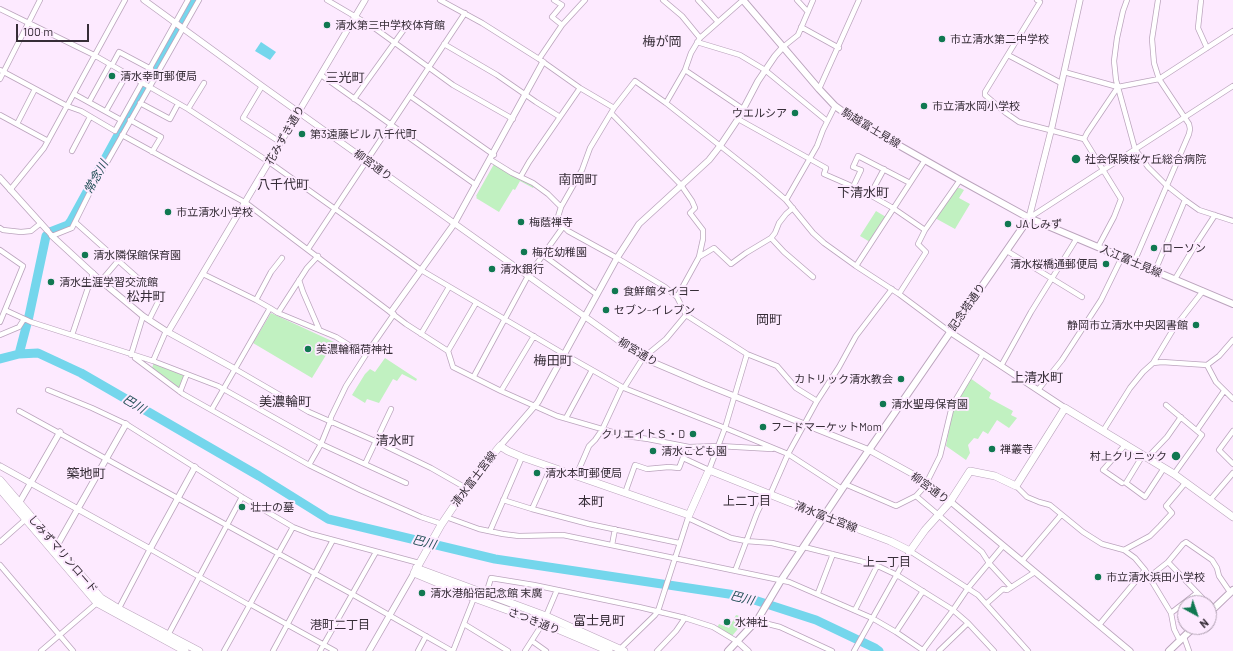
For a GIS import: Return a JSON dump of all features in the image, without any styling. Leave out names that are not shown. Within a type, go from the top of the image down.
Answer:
[{"type":"main road","name":"駒越富士見線","points":[[745,1],[835,106],[856,121],[1029,218]]},
{"type":"main road","name":"入江富士見線","points":[[1029,218],[1233,304]]},
{"type":"main road","name":"記念塔通り","points":[[781,581],[869,450],[1029,218]]},
{"type":"main road","points":[[910,551],[938,514],[950,502],[970,471],[995,476],[1016,486],[1065,408],[1174,474],[1233,517]]},
{"type":"main road","name":"清水富士宮線","points":[[417,566],[446,517],[466,488],[500,446],[508,452],[688,516]]},
{"type":"main road","points":[[688,516],[709,470]]},
{"type":"main road","name":"清水富士宮線","points":[[709,470],[768,495],[890,541],[910,551]]},
{"type":"main road","name":"しみずマリンロード","points":[[0,480],[18,505],[97,603],[199,651]]},
{"type":"main road","name":"しみずマリンロード","points":[[0,489],[18,505],[26,519],[54,549],[101,598],[117,612]]},
{"type":"main road","name":"さつき通り","points":[[417,566],[484,593],[609,651]]},
{"type":"main road","name":"さつき通り","points":[[417,566],[477,599],[544,620],[621,650]]},
{"type":"main road","points":[[728,651],[757,620],[781,581]]},
{"type":"main road","points":[[1217,602],[1232,591]]},
{"type":"main road","points":[[477,599],[484,593]]},
{"type":"main road","points":[[1169,651],[1186,635]]},
{"type":"main road","name":"しみずマリンロード","points":[[167,637],[186,651]]},
{"type":"street","points":[[0,79],[2,71],[40,0]]},
{"type":"street","points":[[10,190],[44,148],[125,0]]},
{"type":"street","points":[[144,0],[176,23]]},
{"type":"street","points":[[2,71],[67,106],[81,111],[115,131],[151,69],[188,0]]},
{"type":"street","points":[[52,236],[56,233],[72,228],[140,102],[199,0]]},
{"type":"street","points":[[327,0],[373,27],[452,85],[513,119]]},
{"type":"street","name":"花みずき通り","points":[[167,331],[246,203],[280,142],[365,0]]},
{"type":"street","points":[[440,0],[482,23],[580,88],[614,108]]},
{"type":"street","points":[[554,0],[562,5],[552,17],[562,25]]},
{"type":"street","points":[[309,465],[321,444],[331,417],[346,386],[392,313],[454,224],[513,119],[526,95],[541,61],[562,25],[585,0]]},
{"type":"street","points":[[663,0],[682,16],[699,40],[740,55],[765,70],[828,121]]},
{"type":"street","points":[[698,0],[718,22]]},
{"type":"street","points":[[797,0],[808,12]]},
{"type":"street","points":[[500,446],[534,406],[616,258],[639,224],[709,160],[720,146],[744,109],[765,70],[783,47],[798,35],[813,0]]},
{"type":"street","points":[[820,89],[859,0]]},
{"type":"street","name":"記念塔通り","points":[[1029,218],[1051,131],[1080,0]]},
{"type":"street","points":[[1127,0],[1117,38],[1114,61],[1116,80],[1135,149],[1148,167],[1166,185],[1185,200],[1199,210],[1233,221]]},
{"type":"street","points":[[1134,262],[1189,134],[1189,124],[1159,79],[1154,63],[1152,39],[1158,0]]},
{"type":"street","points":[[1201,0],[1198,28],[1207,48]]},
{"type":"street","points":[[666,103],[685,70],[691,53],[699,40],[718,22],[745,1]]},
{"type":"street","points":[[1040,1],[985,92],[985,95],[1014,119],[1051,131],[1084,139],[1121,199],[1114,217],[1098,247]]},
{"type":"street","points":[[0,9],[94,55],[188,109],[269,162],[421,270],[623,388],[788,454],[844,487],[896,506],[916,496],[927,482],[940,456],[952,406],[983,354]]},
{"type":"street","points":[[308,249],[465,13]]},
{"type":"street","name":"柳宮通り","points":[[176,23],[454,224],[644,358],[869,450],[927,482],[1130,651]]},
{"type":"street","points":[[802,27],[838,48]]},
{"type":"street","points":[[354,99],[405,28]]},
{"type":"street","points":[[1064,72],[1118,87],[1159,79],[1233,31]]},
{"type":"street","points":[[444,44],[498,75],[560,117]]},
{"type":"street","points":[[89,102],[119,52],[151,69]]},
{"type":"street","points":[[1008,55],[1061,83]]},
{"type":"street","points":[[685,70],[744,109]]},
{"type":"street","points":[[106,111],[127,74]]},
{"type":"street","points":[[321,75],[476,185]]},
{"type":"street","points":[[817,401],[796,388],[777,366],[747,354],[686,315],[677,297],[665,287],[568,231],[557,220],[561,207],[578,179],[590,148],[614,108],[636,81],[757,174],[786,200],[813,233],[856,266],[892,289],[950,332],[1065,408]]},
{"type":"street","points":[[188,109],[204,83]]},
{"type":"street","points":[[262,86],[243,118],[280,142]]},
{"type":"street","points":[[1029,218],[1233,86]]},
{"type":"street","points":[[1084,139],[1118,87]]},
{"type":"street","points":[[521,176],[580,88]]},
{"type":"street","points":[[17,124],[36,89]]},
{"type":"street","points":[[74,94],[121,120]]},
{"type":"street","points":[[410,96],[512,173],[521,176],[539,187],[561,207]]},
{"type":"street","points":[[140,102],[170,119],[178,104]]},
{"type":"street","points":[[786,200],[817,146],[835,106]]},
{"type":"street","points":[[611,113],[681,185],[695,208],[690,213],[703,230],[703,239],[699,257],[677,297]]},
{"type":"street","points":[[0,115],[48,141]]},
{"type":"street","points":[[72,151],[90,117]]},
{"type":"street","points":[[738,119],[826,168],[824,174],[853,186],[894,208],[925,230]]},
{"type":"street","points":[[130,120],[160,137],[152,152]]},
{"type":"street","points":[[122,135],[246,203],[392,313],[448,351],[454,367],[534,406],[557,416],[602,430],[687,447],[719,446],[776,449]]},
{"type":"street","points":[[853,186],[861,170],[852,166],[858,156],[910,183]]},
{"type":"street","points":[[856,266],[925,160]]},
{"type":"street","points":[[870,195],[884,169]]},
{"type":"street","points":[[0,178],[52,236],[101,281],[149,320],[309,412],[431,468],[466,488]]},
{"type":"street","points":[[899,294],[926,252],[918,244],[925,230],[960,180]]},
{"type":"street","points":[[1156,271],[1185,200]]},
{"type":"street","points":[[699,257],[714,248],[731,264],[771,238],[779,223],[793,208]]},
{"type":"street","points":[[1175,279],[1215,216]]},
{"type":"street","points":[[75,222],[160,298],[149,320]]},
{"type":"street","points":[[0,228],[3,230],[21,232],[31,231],[41,223]]},
{"type":"street","points":[[474,376],[528,276],[563,227]]},
{"type":"street","points":[[771,238],[794,261],[813,277]]},
{"type":"street","points":[[1001,366],[1031,312],[1077,238]]},
{"type":"street","points":[[0,250],[23,266],[0,322]]},
{"type":"street","points":[[1007,251],[1082,298]]},
{"type":"street","points":[[543,255],[596,294]]},
{"type":"street","points":[[278,313],[307,268],[318,256]]},
{"type":"street","points":[[1038,390],[1062,360],[1101,300],[1122,257]]},
{"type":"street","points":[[256,300],[271,272],[282,258]]},
{"type":"street","points":[[101,281],[118,261]]},
{"type":"street","points":[[72,335],[93,273]]},
{"type":"street","points":[[203,274],[256,300],[278,313],[336,337],[365,355]]},
{"type":"street","points":[[299,280],[319,329]]},
{"type":"street","points":[[421,334],[449,287]]},
{"type":"street","points":[[736,572],[757,513],[768,495],[804,424],[856,336],[892,289]]},
{"type":"street","points":[[1103,431],[1130,388],[1143,372],[1153,363],[1174,328],[1203,292]]},
{"type":"street","points":[[448,351],[476,303]]},
{"type":"street","points":[[212,409],[270,308]]},
{"type":"street","points":[[5,310],[31,322],[130,355],[153,361],[223,389],[321,444],[406,484]]},
{"type":"street","points":[[576,476],[589,446],[602,430],[623,388],[644,358],[666,339],[686,315]]},
{"type":"street","points":[[130,355],[143,316]]},
{"type":"street","points":[[0,336],[20,327],[24,319]]},
{"type":"street","points":[[153,361],[167,331]]},
{"type":"street","points":[[501,390],[534,336]]},
{"type":"street","points":[[1153,363],[1162,362],[1207,366],[1219,356],[1233,340]]},
{"type":"street","points":[[683,458],[709,470],[725,428],[747,354]]},
{"type":"street","points":[[130,355],[140,360],[180,392],[309,465],[360,490],[442,525]]},
{"type":"street","points":[[1207,366],[1216,382],[1224,392],[1233,399]]},
{"type":"street","points":[[566,418],[592,370]]},
{"type":"street","points":[[180,392],[187,374]]},
{"type":"street","points":[[48,390],[126,424],[242,497],[293,527],[311,534],[376,552],[417,566],[369,651]]},
{"type":"street","points":[[1197,430],[1224,392]]},
{"type":"street","points":[[1166,405],[1202,434],[1174,474]]},
{"type":"street","points":[[365,464],[391,409]]},
{"type":"street","points":[[19,411],[60,432],[453,651],[464,624],[477,599]]},
{"type":"street","points":[[1164,468],[1145,497],[1126,483],[1145,456],[1166,437],[1181,417]]},
{"type":"street","points":[[54,549],[78,510],[126,424]]},
{"type":"street","points":[[1233,431],[1219,450],[1233,464]]},
{"type":"street","points":[[18,505],[60,432]]},
{"type":"street","points":[[1122,484],[1103,470],[1126,444]]},
{"type":"street","points":[[625,493],[635,465],[647,469],[669,467],[679,468],[687,447]]},
{"type":"street","points":[[490,531],[522,457]]},
{"type":"street","points":[[0,466],[336,651]]},
{"type":"street","points":[[117,612],[195,467]]},
{"type":"street","points":[[532,509],[551,467]]},
{"type":"street","points":[[1210,500],[1233,473]]},
{"type":"street","points":[[1124,550],[1150,536],[1172,513],[1166,506],[1186,482]]},
{"type":"street","points":[[1016,486],[1027,497],[1050,505],[1083,532],[1102,544],[1124,550],[1135,558],[1145,570],[1172,613],[1174,628],[1189,651]]},
{"type":"street","points":[[916,496],[982,552],[1011,587]]},
{"type":"street","points":[[167,637],[242,497]]},
{"type":"street","points":[[503,500],[532,509],[679,543]]},
{"type":"street","points":[[1022,561],[1061,515]]},
{"type":"street","points":[[621,650],[658,611],[688,516],[723,534],[746,541],[772,543],[833,554],[877,566],[897,575],[923,590],[953,610],[968,623],[994,651]]},
{"type":"street","points":[[446,517],[479,529],[519,536],[563,535],[612,544],[674,559],[781,581],[818,593],[855,610],[896,632],[924,651],[968,588],[1003,546]]},
{"type":"street","points":[[0,542],[26,519]]},
{"type":"street","points":[[224,651],[277,553],[293,527]]},
{"type":"street","points":[[612,544],[615,529]]},
{"type":"street","points":[[273,651],[333,540]]},
{"type":"street","points":[[1149,577],[1168,562],[1186,542],[1212,560],[1217,568],[1219,576],[1232,591]]},
{"type":"street","points":[[854,651],[910,551],[978,595],[1028,651]]},
{"type":"street","points":[[320,651],[376,552]]},
{"type":"street","points":[[818,593],[833,554]]},
{"type":"street","points":[[1168,562],[1197,593],[1172,613]]},
{"type":"street","points":[[0,565],[73,651]]},
{"type":"street","points":[[855,610],[877,566]]},
{"type":"street","points":[[1099,625],[1145,570]]},
{"type":"street","points":[[986,604],[1003,589],[1007,590],[1035,572]]},
{"type":"street","points":[[484,593],[491,578],[658,611],[713,627],[738,642],[748,651]]},
{"type":"street","points":[[525,651],[544,620],[557,590]]},
{"type":"street","points":[[896,632],[923,590]]},
{"type":"street","points":[[42,651],[97,603]]},
{"type":"street","points":[[656,651],[676,631],[685,618]]},
{"type":"street","points":[[757,620],[780,627],[832,651]]},
{"type":"street","points":[[940,651],[968,623]]},
{"type":"street","points":[[464,624],[508,651]]},
{"type":"street","points":[[418,651],[426,636]]},
{"type":"street","points":[[532,641],[546,651]]},
{"type":"green space","points":[[494,164],[535,185],[533,188],[520,181],[515,190],[513,189],[499,212],[476,198]]},
{"type":"green space","points":[[957,188],[964,190],[959,198],[970,204],[955,229],[935,218]]},
{"type":"green space","points":[[876,211],[886,217],[870,242],[860,236]]},
{"type":"green space","name":"美濃輪稲荷神社","points":[[271,313],[334,342],[312,378],[253,343]]},
{"type":"green space","points":[[385,358],[417,379],[416,381],[402,374],[397,381],[393,379],[379,403],[367,399],[365,403],[352,395],[365,374],[370,369],[375,372]]},
{"type":"green space","points":[[154,362],[185,375],[179,389],[152,368]]},
{"type":"green space","points":[[970,378],[991,393],[989,398],[1013,411],[1011,415],[1017,418],[1009,428],[997,420],[988,434],[983,431],[978,439],[974,438],[968,445],[970,453],[966,460],[946,446],[953,408]]},
{"type":"green space","points":[[736,615],[747,618],[732,636],[717,628],[719,624],[729,628]]},
{"type":"water","points":[[261,42],[276,52],[270,60],[255,51]]},
{"type":"waterway","name":"常念川","points":[[19,354],[29,316],[46,236],[50,232],[68,225],[71,221],[194,0]]},
{"type":"waterway","name":"巴川","points":[[0,359],[19,354],[38,353],[81,373],[259,476],[328,519],[495,559],[742,596],[816,620],[879,651]]},
{"type":"place","name":"清水第三中学校体育館","points":[[327,25]]},
{"type":"place","name":"市立清水第二中学校","points":[[942,39]]},
{"type":"place","name":"清水幸町郵便局","points":[[112,76]]},
{"type":"place","name":"市立清水岡小学校","points":[[924,106]]},
{"type":"place","name":"ウエルシア","points":[[795,113]]},
{"type":"place","name":"第3遠藤ビル 八千代町","points":[[302,134]]},
{"type":"place","name":"社会保険桜ケ丘総合病院","points":[[1076,159]]},
{"type":"place","name":"市立清水小学校","points":[[168,212]]},
{"type":"place","name":"梅蔭禅寺","points":[[521,222]]},
{"type":"place","name":"JAしみず","points":[[1008,224]]},
{"type":"place","name":"ローソン","points":[[1154,248]]},
{"type":"place","name":"梅花幼稚園","points":[[524,252]]},
{"type":"place","name":"清水隣保館保育園","points":[[85,255]]},
{"type":"place","name":"清水桜橋通郵便局","points":[[1106,264]]},
{"type":"place","name":"清水銀行","points":[[492,269]]},
{"type":"place","name":"清水生涯学習交流館","points":[[51,282]]},
{"type":"place","name":"食鮮館タイヨー","points":[[615,291]]},
{"type":"place","name":"セブン-イレブン","points":[[606,310]]},
{"type":"place","name":"静岡市立清水中央図書館","points":[[1196,325]]},
{"type":"place","name":"美濃輪稲荷神社","points":[[308,349]]},
{"type":"place","name":"カトリック清水教会","points":[[901,379]]},
{"type":"place","name":"清水聖母保育園","points":[[883,404]]},
{"type":"place","name":"フードマーケットMom","points":[[763,427]]},
{"type":"place","name":"クリエイトＳ・D","points":[[693,434]]},
{"type":"place","name":"禅叢寺","points":[[992,449]]},
{"type":"place","name":"清水こども園","points":[[653,451]]},
{"type":"place","name":"村上クリニック","points":[[1176,456]]},
{"type":"place","name":"清水本町郵便局","points":[[537,473]]},
{"type":"place","name":"壮士の墓","points":[[242,507]]},
{"type":"place","name":"市立清水浜田小学校","points":[[1098,577]]},
{"type":"place","name":"清水港船宿記念館 末廣","points":[[422,593]]},
{"type":"place","name":"水神社","points":[[727,622]]},
{"type":"district","name":"梅が岡","points":[[662,42]]},
{"type":"district","name":"三光町","points":[[345,78]]},
{"type":"district","name":"南岡町","points":[[578,180]]},
{"type":"district","name":"八千代町","points":[[283,185]]},
{"type":"district","name":"下清水町","points":[[863,193]]},
{"type":"district","name":"松井町","points":[[146,297]]},
{"type":"district","name":"岡町","points":[[769,320]]},
{"type":"district","name":"梅田町","points":[[553,361]]},
{"type":"district","name":"上清水町","points":[[1037,378]]},
{"type":"district","name":"美濃輪町","points":[[285,402]]},
{"type":"district","name":"清水町","points":[[395,441]]},
{"type":"district","name":"築地町","points":[[86,474]]},
{"type":"district","name":"上二丁目","points":[[747,501]]},
{"type":"district","name":"本町","points":[[591,502]]},
{"type":"district","name":"上一丁目","points":[[887,562]]},
{"type":"district","name":"富士見町","points":[[599,621]]},
{"type":"district","name":"港町二丁目","points":[[340,625]]}]
